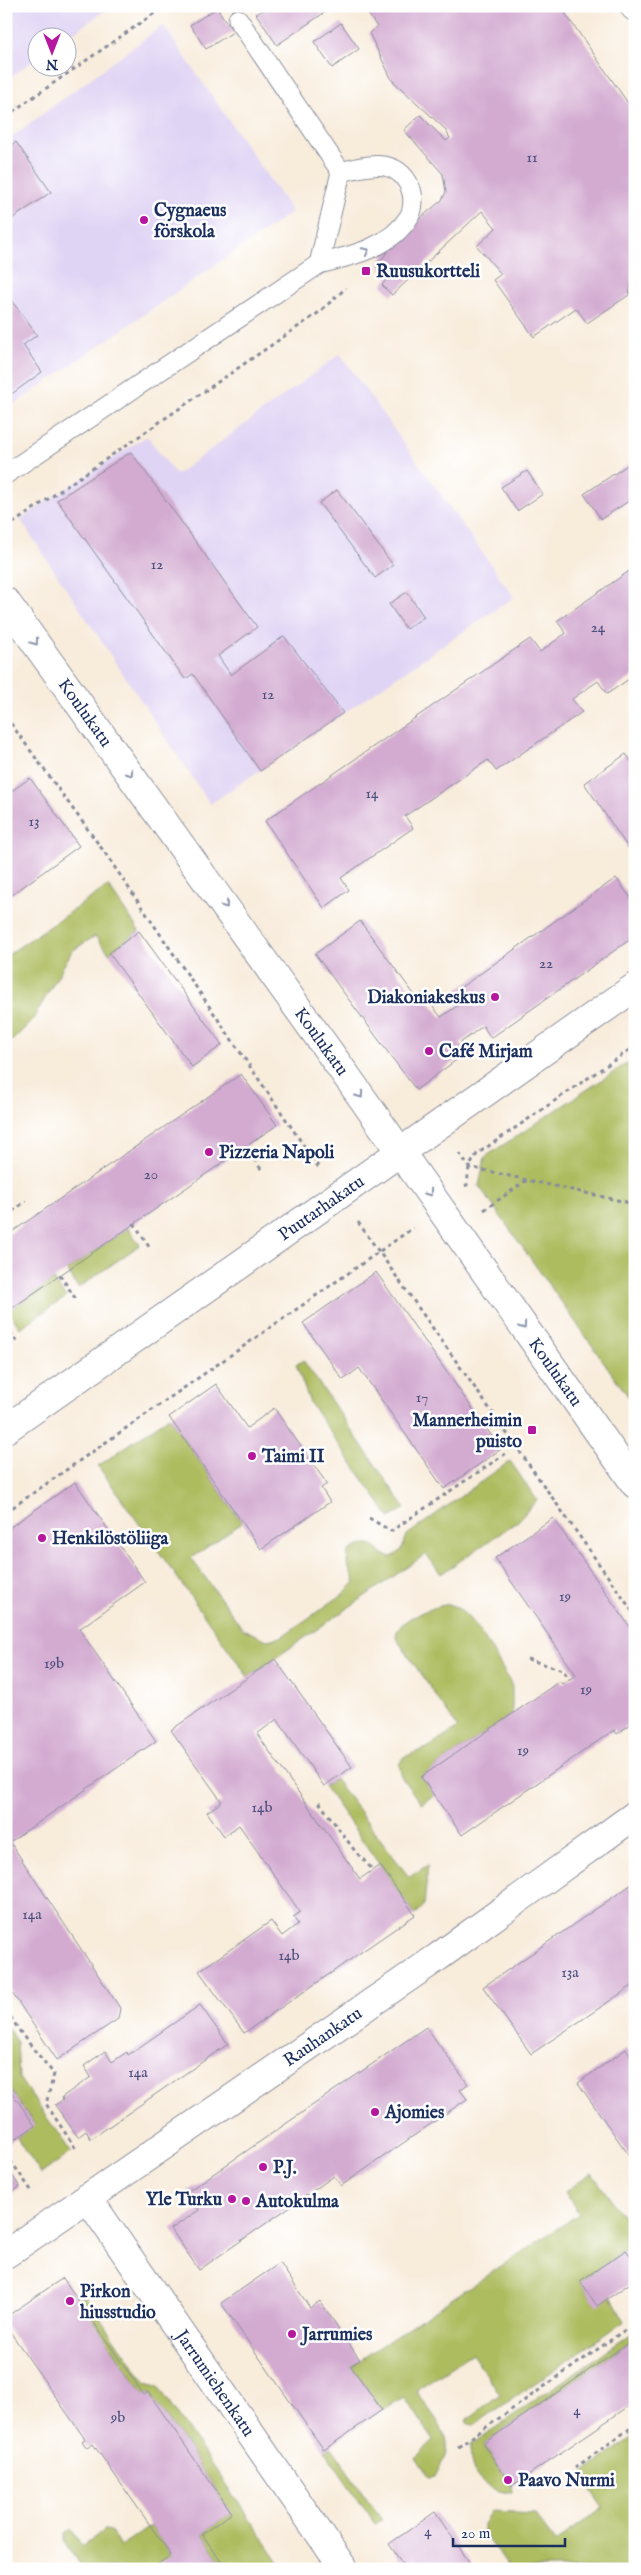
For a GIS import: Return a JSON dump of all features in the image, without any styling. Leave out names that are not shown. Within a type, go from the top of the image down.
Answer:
[{"type":"street","name":"Koulukatu","points":[[6,602],[401,1153],[635,1484]]},
{"type":"street","name":"Puutarhakatu","points":[[6,1428],[401,1153],[635,987]]},
{"type":"street","name":"Rauhankatu","points":[[6,2254],[438,1957],[635,1815]]},
{"type":"street","name":"Jarrumiehenkatu","points":[[87,2198],[344,2569]]},
{"type":"lane","points":[[238,19],[341,172],[320,264]]},
{"type":"lane","points":[[6,474],[320,264],[366,252],[392,235],[409,217],[413,206],[412,190],[404,176],[395,168],[383,165],[365,165],[341,172]]},
{"type":"path","points":[[6,116],[165,6]]},
{"type":"path","points":[[6,528],[318,313],[366,271],[366,252]]},
{"type":"path","points":[[6,717],[105,853],[302,1145]]},
{"type":"path","points":[[469,1167],[477,1154],[635,1046]]},
{"type":"path","points":[[245,1146],[263,1172]]},
{"type":"path","points":[[459,1153],[469,1167],[635,1204]]},
{"type":"path","points":[[484,1210],[527,1180]]},
{"type":"path","points":[[6,1216],[26,1201]]},
{"type":"path","points":[[134,1223],[151,1250]]},
{"type":"path","points":[[6,1512],[380,1252],[635,1615]]},
{"type":"path","points":[[60,1275],[77,1301]]},
{"type":"path","points":[[6,1325],[17,1342]]},
{"type":"path","points":[[369,1518],[392,1531],[505,1454]]},
{"type":"path","points":[[527,1659],[563,1670],[569,1679]]},
{"type":"path","points":[[320,1802],[355,1851],[373,1870]]},
{"type":"path","points":[[6,2010],[23,2036],[54,2074],[46,2104],[76,2149]]},
{"type":"path","points":[[6,2154],[31,2190]]},
{"type":"path","points":[[458,2447],[635,2323]]},
{"type":"path","points":[[575,2468],[635,2425]]},
{"type":"shaded area","points":[[6,6],[103,6],[106,10],[78,29],[28,28],[28,64],[6,80]]},
{"type":"shaded area","name":"Cygnaeus förskola","points":[[163,25],[292,212],[6,410],[6,141]]},
{"type":"shaded area","points":[[340,354],[514,597],[210,804],[20,519],[147,436],[176,475]]},
{"type":"green space","points":[[108,886],[139,931],[109,953],[95,936],[72,951],[32,1021],[6,1047],[6,956]]},
{"type":"green space","points":[[635,1058],[635,1406],[479,1186],[485,1157]]},
{"type":"green space","points":[[128,1228],[140,1245],[78,1288],[67,1270]]},
{"type":"green space","points":[[53,1280],[66,1297],[20,1328],[8,1311]]},
{"type":"green space","points":[[303,1360],[405,1508],[390,1518],[310,1403],[296,1365]]},
{"type":"green space","points":[[169,1417],[242,1523],[191,1558],[243,1629],[267,1640],[281,1637],[343,1594],[355,1582],[347,1564],[348,1552],[365,1544],[370,1544],[385,1555],[392,1557],[401,1551],[407,1535],[510,1461],[537,1500],[518,1521],[441,1574],[426,1554],[248,1677],[98,1466]]},
{"type":"green space","points":[[449,1604],[458,1608],[475,1625],[509,1679],[512,1687],[512,1714],[421,1777],[434,1795],[421,1804],[402,1778],[399,1764],[404,1757],[429,1747],[458,1728],[396,1638],[397,1631],[408,1619],[425,1611]]},
{"type":"green space","points":[[335,1779],[409,1877],[428,1865],[424,1906],[415,1915],[324,1786]]},
{"type":"green space","points":[[6,2025],[17,2042],[19,2078],[71,2152],[41,2174],[17,2138],[35,2125],[6,2084]]},
{"type":"green space","points":[[592,2173],[635,2234],[635,2263],[626,2250],[580,2281],[597,2305],[611,2296],[625,2321],[473,2426],[467,2423],[468,2419],[500,2394],[472,2353],[416,2390],[437,2421],[446,2440],[443,2462],[435,2475],[428,2476],[416,2458],[434,2441],[405,2397],[382,2410],[351,2366],[579,2214],[565,2192]]},
{"type":"green space","points":[[85,2296],[146,2383],[158,2386],[284,2569],[226,2569],[202,2534],[232,2513],[149,2392],[144,2395],[79,2299]]},
{"type":"green space","points":[[635,2331],[635,2338],[483,2444],[512,2486],[513,2493],[494,2489],[479,2479],[472,2464],[472,2444]]},
{"type":"green space","points":[[635,2436],[635,2569],[509,2569],[483,2531],[483,2524],[491,2512],[534,2514],[555,2542],[603,2508],[583,2479],[583,2473]]},
{"type":"green space","points":[[330,2446],[382,2520],[375,2524],[324,2450]]},
{"type":"green space","points":[[151,2526],[171,2555],[159,2569],[76,2569],[81,2566],[65,2541],[65,2535],[71,2530],[82,2546],[105,2530],[111,2531],[120,2546]]},
{"type":"building","points":[[260,6],[334,6],[277,45],[256,14],[263,10]]},
{"type":"building","points":[[363,6],[560,6],[635,113],[635,276],[633,273],[629,295],[587,323],[576,308],[534,337],[493,280],[501,274],[477,246],[496,228],[482,211],[392,295],[382,285],[388,278],[379,263],[400,235],[442,200],[446,192],[443,174],[404,130],[420,115],[446,141],[450,138],[444,128],[392,80],[369,33],[377,27]]},
{"type":"building","points":[[217,8],[233,32],[206,49],[190,25]]},
{"type":"building","points":[[341,23],[359,49],[332,68],[314,42]]},
{"type":"building","points":[[16,142],[51,192],[6,223],[6,148]]},
{"type":"building","points":[[6,293],[37,335],[23,345],[42,372],[6,398]]},
{"type":"building","points":[[131,452],[257,627],[218,656],[231,675],[284,636],[343,713],[260,771],[193,674],[185,679],[57,500]]},
{"type":"building","points":[[635,460],[635,497],[601,519],[584,494]]},
{"type":"building","points":[[527,471],[543,494],[517,511],[501,487]]},
{"type":"building","points":[[337,490],[393,565],[375,578],[319,503]]},
{"type":"building","points":[[635,567],[635,675],[607,694],[598,681],[572,699],[582,712],[496,771],[488,760],[405,816],[413,828],[341,878],[349,890],[324,908],[265,821],[530,639],[540,652],[566,633],[557,621]]},
{"type":"building","points":[[407,592],[424,617],[406,629],[389,604]]},
{"type":"building","points":[[626,754],[635,767],[635,858],[584,783]]},
{"type":"building","points":[[30,778],[79,846],[6,899],[6,795]]},
{"type":"building","points":[[616,878],[635,904],[635,936],[491,1038],[483,1026],[460,1043],[467,1052],[416,1090],[315,954],[360,921],[416,997],[422,993],[441,1017],[464,1001],[457,990]]},
{"type":"building","points":[[139,931],[222,1045],[192,1067],[109,953]]},
{"type":"building","points":[[241,1074],[277,1125],[8,1311],[6,1236]]},
{"type":"building","points":[[376,1272],[501,1449],[444,1489],[359,1368],[343,1380],[303,1323]]},
{"type":"building","name":"Taimi II","points":[[216,1384],[247,1428],[274,1408],[327,1484],[321,1488],[330,1502],[261,1549],[169,1417]]},
{"type":"building","points":[[75,1482],[145,1582],[79,1629],[156,1741],[10,1842],[120,2008],[118,2019],[57,2060],[6,1984],[6,1530]]},
{"type":"building","points":[[553,1518],[635,1634],[635,1721],[617,1734],[614,1730],[462,1835],[421,1777],[560,1681],[562,1684],[576,1675],[495,1558]]},
{"type":"building","points":[[275,1659],[352,1767],[324,1786],[277,1719],[257,1734],[360,1879],[380,1865],[415,1915],[244,2033],[199,1971],[271,1921],[282,1936],[298,1924],[293,1917],[300,1912],[239,1825],[224,1836],[207,1812],[222,1802],[171,1730]]},
{"type":"building","points":[[635,1882],[635,1984],[531,2054],[483,1987]]},
{"type":"building","points":[[200,2005],[228,2044],[91,2139],[86,2131],[78,2137],[55,2105],[63,2100],[62,2097],[91,2077],[84,2066],[105,2051],[112,2062],[127,2052],[128,2055]]},
{"type":"building","points":[[426,2027],[468,2084],[460,2090],[467,2099],[341,2186],[334,2176],[199,2270],[171,2229],[199,2210],[187,2192]]},
{"type":"building","points":[[626,2049],[635,2061],[635,2164],[578,2083]]},
{"type":"building","points":[[6,2084],[35,2126],[6,2145]]},
{"type":"building","points":[[6,2166],[20,2187],[6,2197]]},
{"type":"building","points":[[626,2250],[635,2263],[635,2280],[597,2306],[580,2281]]},
{"type":"building","name":"Jarrumies","points":[[280,2263],[310,2308],[320,2301],[360,2360],[351,2366],[382,2410],[324,2450],[221,2303]]},
{"type":"building","points":[[63,2278],[144,2395],[148,2392],[232,2513],[202,2534],[226,2569],[159,2569],[156,2565],[171,2555],[93,2444],[87,2448],[82,2441],[85,2439],[6,2326],[6,2317]]},
{"type":"building","points":[[635,2338],[635,2402],[512,2486],[483,2444]]},
{"type":"building","points":[[435,2512],[474,2569],[406,2569],[389,2544]]},
{"type":"place","name":"Cygnaeus förskola","points":[[144,220]]},
{"type":"place","name":"Ruusukortteli","points":[[366,271]]},
{"type":"place","name":"Diakoniakeskus","points":[[495,997]]},
{"type":"place","name":"Café Mirjam","points":[[429,1051]]},
{"type":"place","name":"Pizzeria Napoli","points":[[209,1152]]},
{"type":"place","name":"Mannerheimin puisto","points":[[532,1430]]},
{"type":"place","name":"Taimi II","points":[[252,1456]]},
{"type":"place","name":"Henkilöstöliiga","points":[[42,1538]]},
{"type":"place","name":"Ajomies","points":[[375,2112]]},
{"type":"place","name":"P.J.","points":[[263,2167]]},
{"type":"place","name":"Yle Turku","points":[[232,2199]]},
{"type":"place","name":"Autokulma","points":[[246,2201]]},
{"type":"place","name":"Pirkon hiusstudio","points":[[70,2301]]},
{"type":"place","name":"Jarrumies","points":[[292,2334]]},
{"type":"place","name":"Paavo Nurmi","points":[[508,2480]]}]
